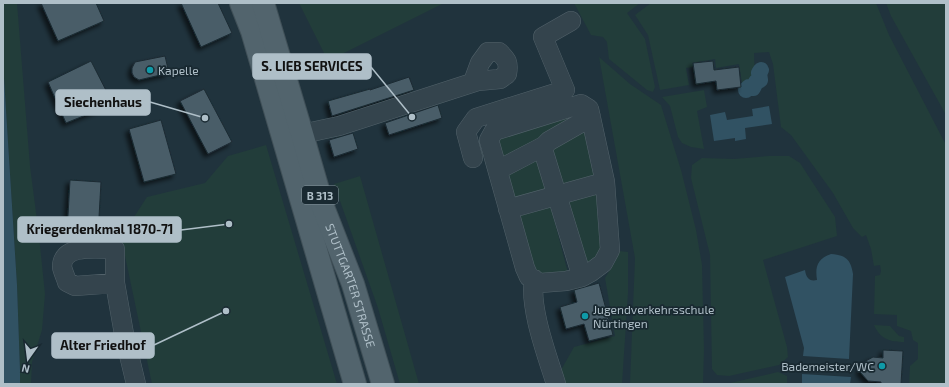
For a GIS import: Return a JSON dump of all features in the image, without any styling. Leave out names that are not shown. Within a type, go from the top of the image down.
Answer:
[{"type":"main road","name":"STUTTGARTER STRASSE","points":[[241,3],[292,136],[323,207],[353,284],[383,384]]},
{"type":"main road","name":"STUTTGARTER STRASSE","points":[[263,3],[292,136],[355,384]]},
{"type":"street","points":[[473,158],[466,132],[476,118],[566,90],[543,37],[570,21]]},
{"type":"street","points":[[292,136],[339,126],[473,82]]},
{"type":"street","points":[[533,283],[566,282],[582,277],[602,263],[610,250],[605,182],[589,110],[581,104],[494,131],[489,140],[524,268],[533,283],[534,306],[556,384]]},
{"type":"street","points":[[498,170],[544,146],[549,141],[591,117]]},
{"type":"street","points":[[544,146],[544,153],[556,195],[582,277]]},
{"type":"street","points":[[508,209],[605,182]]},
{"type":"street","points":[[115,283],[124,334],[136,384]]},
{"type":"green space","points":[[3,3],[17,3],[30,166],[45,294],[42,330],[32,362],[31,384],[20,384],[17,285],[3,62]]},
{"type":"green space","points":[[299,3],[444,3],[328,61]]},
{"type":"green space","points":[[574,3],[640,3],[627,13],[645,39],[655,87],[653,92],[647,90],[609,59],[607,42],[603,37],[591,35]]},
{"type":"green space","points":[[651,3],[876,3],[889,35],[946,145],[946,384],[909,384],[910,366],[918,359],[918,343],[913,340],[911,331],[897,326],[897,315],[874,314],[875,276],[880,275],[880,265],[874,266],[871,249],[866,235],[862,237],[853,228],[833,193],[791,135],[781,127],[773,64],[769,52],[754,53],[755,78],[742,83],[739,64],[716,68],[715,59],[692,63],[693,67],[686,68],[689,85],[660,90],[648,35],[635,15]]},
{"type":"green space","points":[[886,3],[946,3],[946,115],[891,16]]},
{"type":"green space","points":[[599,57],[630,84],[661,105],[681,170],[696,230],[702,265],[704,350],[703,384],[630,384],[635,258]]},
{"type":"green space","points":[[704,90],[707,107],[697,111],[704,149],[691,147],[682,143],[678,137],[670,106],[662,97]]},
{"type":"green space","points":[[579,112],[581,117],[500,160],[496,138]]},
{"type":"green space","points":[[587,125],[597,177],[562,186],[551,147]]},
{"type":"green space","points":[[266,145],[337,384],[152,384],[121,237],[147,197],[205,183],[228,156]]},
{"type":"green space","points":[[537,154],[548,191],[514,201],[504,174]]},
{"type":"green space","points":[[789,156],[800,163],[835,217],[837,236],[763,260],[787,347],[788,357],[779,365],[729,376],[717,375],[712,369],[710,255],[691,178],[692,165],[702,158],[734,159]]},
{"type":"green space","points":[[360,176],[419,384],[400,384],[378,308],[334,184]]},
{"type":"green space","points":[[598,191],[604,246],[599,258],[586,265],[568,200]]},
{"type":"green space","points":[[550,204],[568,273],[537,274],[515,212]]},
{"type":"green space","points":[[619,251],[628,252],[628,293],[622,384],[565,384],[561,370],[574,347],[615,336],[605,278],[615,262]]},
{"type":"green space","points":[[874,325],[890,326],[899,336],[904,337],[904,342],[894,341],[882,337]]},
{"type":"green space","points":[[778,372],[787,376],[787,384],[726,384]]},
{"type":"water","points":[[3,62],[17,285],[20,384],[3,384]]},
{"type":"water","points":[[769,106],[772,124],[745,128],[746,139],[735,141],[735,138],[714,141],[710,115],[725,112],[727,120],[753,116],[752,109]]},
{"type":"water","points":[[831,254],[840,255],[849,261],[853,274],[849,359],[803,356],[804,348],[785,277],[805,270],[808,278],[817,280],[816,271],[818,264],[823,258]]},
{"type":"water","points":[[802,374],[851,377],[850,384],[802,384]]},
{"type":"building","points":[[41,3],[96,3],[104,21],[58,41]]},
{"type":"building","points":[[181,3],[218,3],[232,33],[201,47]]},
{"type":"building","name":"Kapelle","points":[[165,56],[169,73],[139,80],[134,77],[132,68],[135,62]]},
{"type":"building","points":[[91,61],[113,104],[66,123],[48,82]]},
{"type":"building","points":[[713,61],[714,70],[739,67],[741,87],[717,90],[716,81],[696,84],[693,63]]},
{"type":"building","points":[[409,77],[414,90],[332,116],[328,101],[370,90]]},
{"type":"building","points":[[204,89],[232,142],[208,154],[180,101]]},
{"type":"building","points":[[438,105],[442,118],[389,135],[385,123]]},
{"type":"building","points":[[161,120],[176,174],[144,182],[129,129]]},
{"type":"building","points":[[353,133],[358,149],[334,157],[329,140]]},
{"type":"building","points":[[70,180],[101,182],[98,235],[67,233]]},
{"type":"building","name":"Jugendverkehrsschule Nürtingen","points":[[599,283],[613,335],[589,341],[584,324],[566,329],[560,307],[577,302],[574,290]]},
{"type":"building","name":"Bademeister/WC","points":[[883,350],[903,351],[901,384],[881,384],[881,382],[868,381],[860,372],[862,363],[873,357],[883,358]]},
{"type":"waterway","points":[[746,90],[749,87],[753,88],[756,82],[760,80],[759,73],[761,70]]},
{"type":"place","name":"Kapelle","points":[[150,70]]},
{"type":"place","name":"S. LIEB SERVICES","points":[[412,117]]},
{"type":"place","name":"Siechenhaus","points":[[205,118]]},
{"type":"place","name":"Kriegerdenkmal 1870-71","points":[[229,224]]},
{"type":"place","name":"Alter Friedhof","points":[[226,311]]},
{"type":"place","name":"Jugendverkehrsschule Nürtingen","points":[[585,316]]},
{"type":"place","name":"Bademeister/WC","points":[[882,366]]}]
